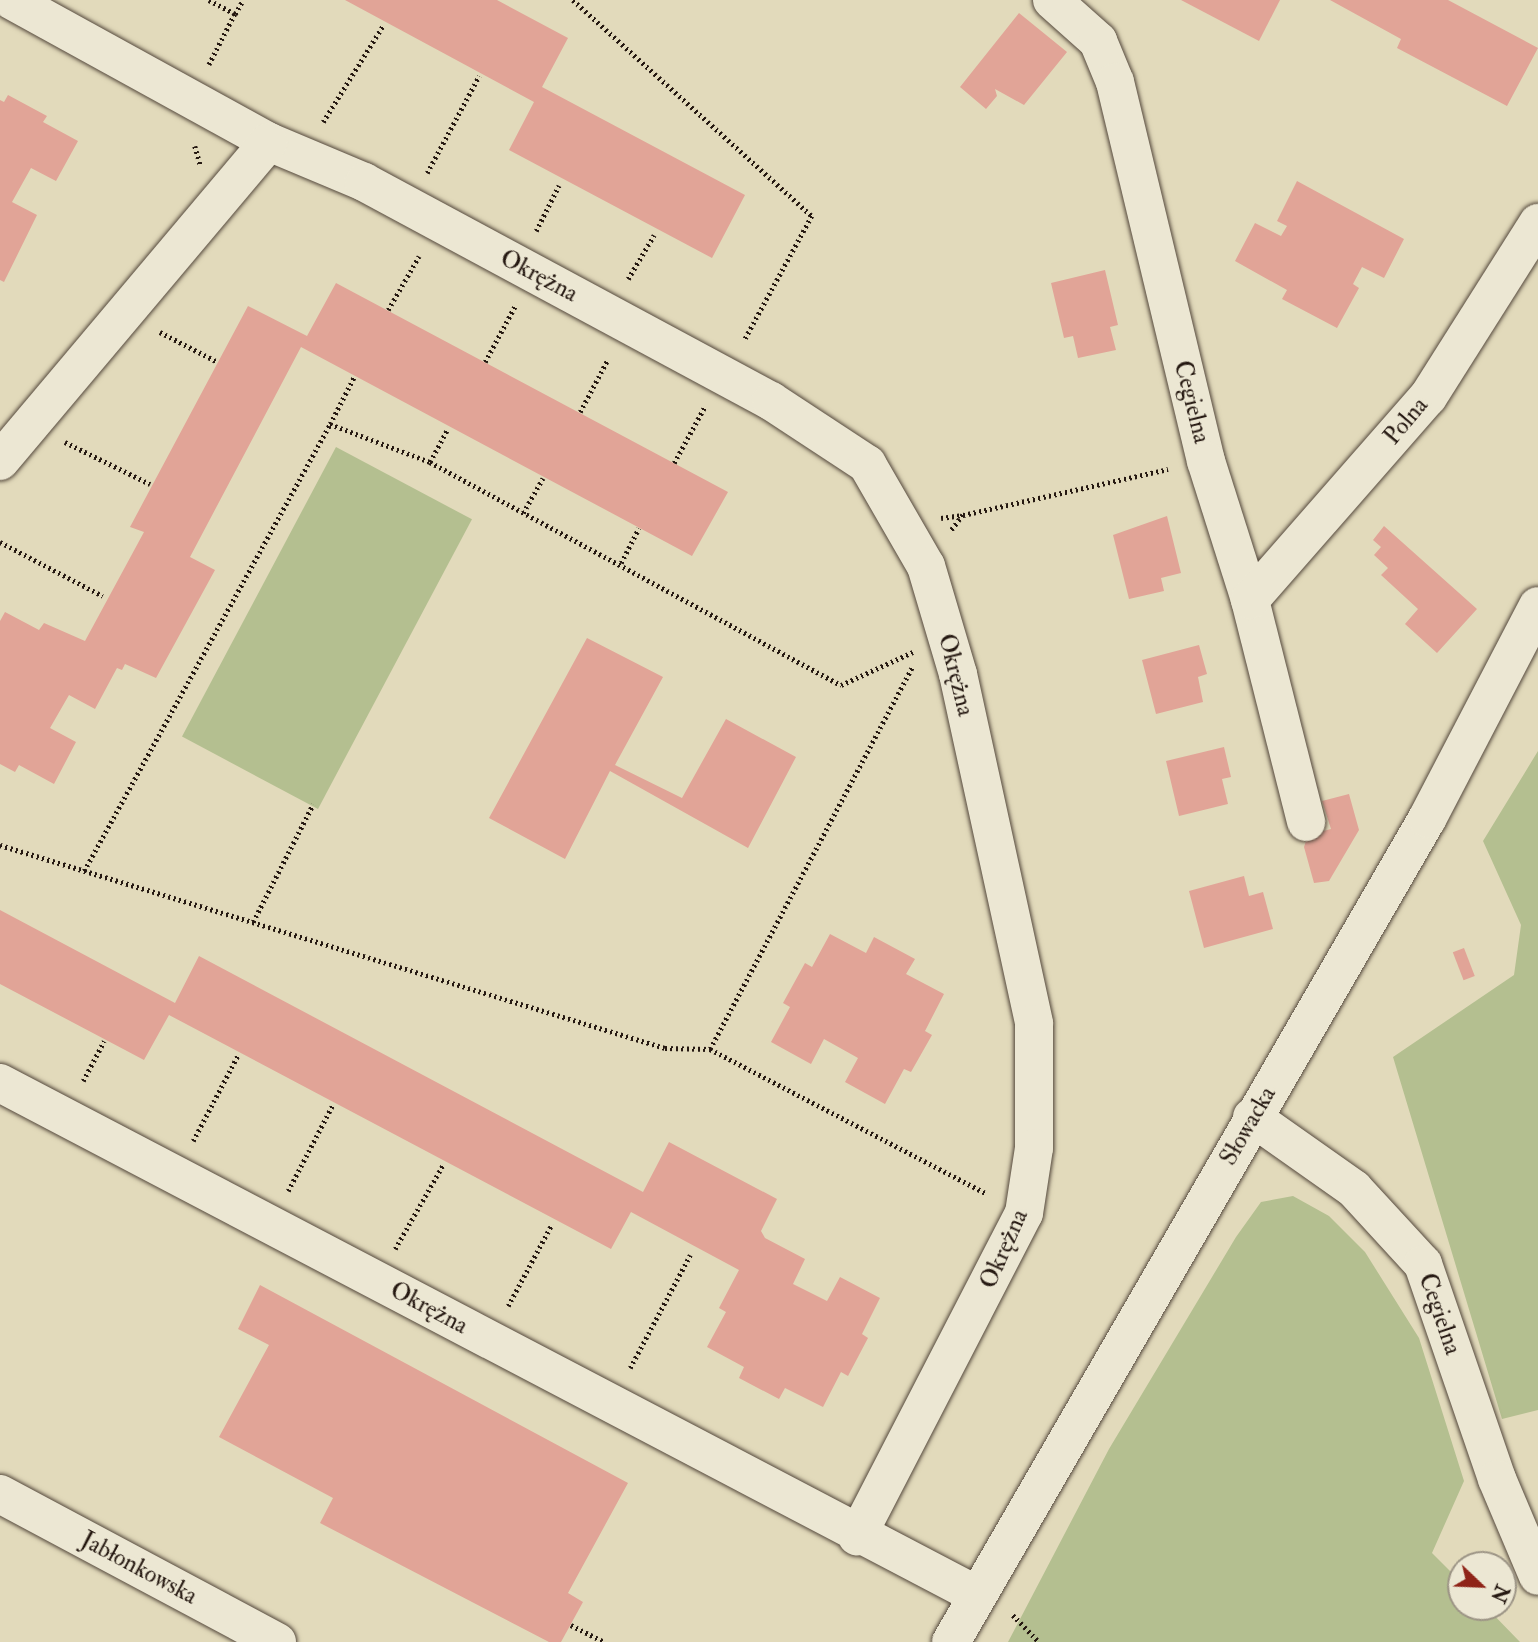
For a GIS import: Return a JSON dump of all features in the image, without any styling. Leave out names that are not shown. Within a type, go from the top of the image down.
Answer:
[{"type":"street","name":"Okrężna","points":[[11,0],[268,142],[364,182],[718,388],[867,464],[926,566],[958,674],[1034,1024],[1034,1148],[1024,1213],[857,1536]]},
{"type":"street","name":"Cegielna","points":[[1052,0],[1098,41],[1115,82],[1206,461],[1250,600],[1306,822]]},
{"type":"street","points":[[0,461],[34,417],[268,142]]},
{"type":"street","name":"Polna","points":[[1250,600],[1428,397],[1538,223]]},
{"type":"street","name":"Słowacka","points":[[951,1642],[975,1594],[1124,1346],[1252,1117],[1427,819],[1538,606]]},
{"type":"street","name":"Okrężna","points":[[0,1083],[857,1536],[975,1594]]},
{"type":"street","name":"Cegielna","points":[[1252,1117],[1354,1189],[1423,1264],[1497,1479],[1538,1576]]},
{"type":"street","name":"Jabłonkowska","points":[[0,1494],[277,1642]]},
{"type":"path","points":[[235,15],[243,0]]},
{"type":"path","points":[[573,0],[812,216],[674,463]]},
{"type":"path","points":[[319,129],[384,24]]},
{"type":"path","points":[[421,183],[479,76]]},
{"type":"path","points":[[388,310],[423,249]]},
{"type":"path","points":[[485,362],[519,299]]},
{"type":"path","points":[[127,310],[216,361]]},
{"type":"path","points":[[580,412],[613,349]]},
{"type":"path","points":[[84,871],[354,377]]},
{"type":"path","points":[[34,417],[55,437],[150,484]]},
{"type":"path","points":[[330,424],[430,463],[621,563],[841,685],[923,647],[710,1049]]},
{"type":"path","points":[[430,463],[447,430]]},
{"type":"path","points":[[963,514],[1206,461]]},
{"type":"path","points":[[523,513],[543,478]]},
{"type":"path","points":[[621,563],[639,528]]},
{"type":"path","points":[[0,542],[103,597]]},
{"type":"path","points":[[253,922],[313,804]]},
{"type":"path","points":[[0,845],[665,1048],[710,1049],[1024,1213]]},
{"type":"path","points":[[79,1088],[104,1041]]},
{"type":"path","points":[[189,1148],[238,1055]]},
{"type":"path","points":[[284,1198],[332,1106]]},
{"type":"path","points":[[391,1255],[443,1165]]},
{"type":"path","points":[[502,1315],[552,1224]]},
{"type":"path","points":[[624,1380],[690,1255]]},
{"type":"path","points":[[571,1625],[605,1642]]},
{"type":"green space","points":[[336,447],[472,519],[318,809],[182,737]]},
{"type":"green space","points":[[1538,751],[1538,1410],[1502,1419],[1393,1057],[1514,975],[1521,925],[1483,841]]},
{"type":"green space","points":[[1293,1196],[1329,1216],[1365,1252],[1419,1338],[1464,1481],[1432,1553],[1447,1568],[1447,1621],[1500,1621],[1520,1642],[1008,1642],[1109,1449],[1236,1237],[1261,1202]]},
{"type":"building","points":[[345,0],[497,0],[568,38],[542,87],[745,195],[712,258],[509,150],[534,102]]},
{"type":"building","points":[[1181,0],[1280,0],[1259,41]]},
{"type":"building","points":[[1330,0],[1448,0],[1538,48],[1507,106],[1397,48],[1401,39]]},
{"type":"building","points":[[1019,13],[1067,52],[1024,105],[995,89],[997,96],[986,109],[960,87]]},
{"type":"building","points":[[8,95],[47,116],[43,122],[78,141],[56,181],[31,168],[12,202],[37,215],[4,282],[0,280],[0,100],[4,102]]},
{"type":"building","points":[[1297,181],[1404,239],[1384,278],[1362,267],[1353,284],[1359,288],[1337,328],[1282,299],[1287,290],[1235,261],[1255,223],[1281,236],[1287,226],[1277,221]]},
{"type":"building","points":[[1105,270],[1118,325],[1110,327],[1116,350],[1078,358],[1073,336],[1064,338],[1051,283]]},
{"type":"building","points":[[336,283],[728,492],[692,556],[301,347],[190,557],[215,570],[156,678],[125,664],[122,670],[117,668],[95,709],[69,695],[50,728],[76,742],[54,784],[19,765],[15,772],[0,764],[0,621],[5,612],[39,630],[44,623],[85,641],[144,532],[130,527],[248,306],[307,336]]},
{"type":"building","points":[[1167,516],[1181,573],[1161,578],[1164,591],[1129,599],[1113,535]]},
{"type":"building","points":[[1384,526],[1477,609],[1437,653],[1405,624],[1418,609],[1381,575],[1388,568],[1374,555],[1381,547],[1373,540]]},
{"type":"building","points":[[587,638],[663,677],[615,765],[682,798],[726,719],[796,757],[748,848],[610,771],[565,859],[489,818]]},
{"type":"building","points":[[1199,645],[1207,674],[1198,677],[1203,702],[1156,714],[1142,660]]},
{"type":"building","points":[[1224,747],[1231,777],[1222,779],[1228,804],[1179,816],[1166,761]]},
{"type":"building","points":[[1349,794],[1359,830],[1329,881],[1314,883],[1304,847],[1308,835],[1331,829],[1322,801]]},
{"type":"building","points":[[1244,876],[1249,896],[1263,892],[1273,929],[1204,948],[1189,891]]},
{"type":"building","points":[[0,910],[175,1003],[199,956],[643,1192],[669,1142],[777,1199],[761,1231],[765,1238],[805,1259],[793,1284],[827,1301],[840,1277],[880,1298],[862,1334],[868,1338],[848,1376],[841,1372],[823,1407],[785,1388],[779,1399],[739,1378],[744,1367],[707,1347],[726,1312],[719,1308],[739,1270],[631,1212],[611,1249],[169,1015],[144,1060],[0,984]]},
{"type":"building","points":[[830,934],[866,953],[874,937],[915,959],[906,974],[944,994],[925,1031],[932,1035],[911,1072],[904,1069],[885,1104],[845,1082],[858,1058],[824,1039],[811,1064],[771,1042],[790,1007],[783,1003],[805,963],[812,967]]},
{"type":"building","points":[[1464,948],[1475,976],[1464,980],[1453,952]]},
{"type":"building","points":[[260,1285],[628,1483],[568,1593],[583,1602],[561,1642],[549,1642],[320,1523],[333,1498],[219,1437],[269,1345],[238,1329]]}]
